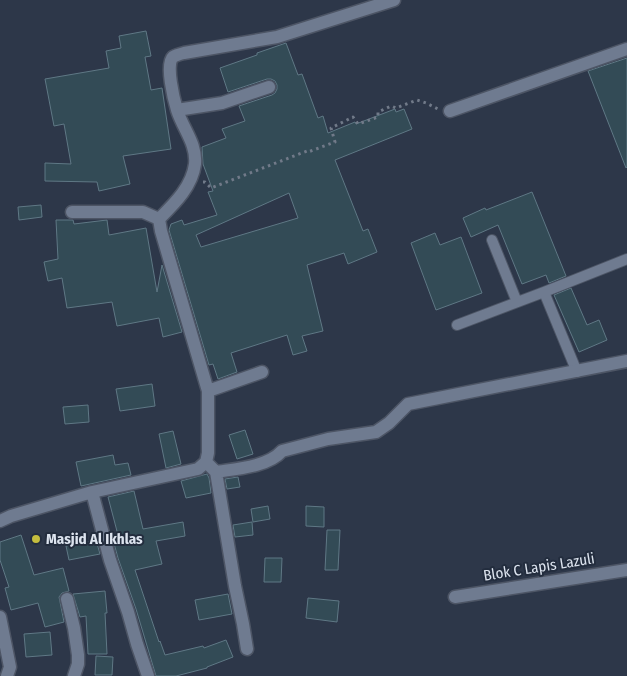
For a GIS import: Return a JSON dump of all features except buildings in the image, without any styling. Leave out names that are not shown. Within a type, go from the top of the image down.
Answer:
[{"type":"street","points":[[0,521],[92,492],[198,469],[206,462],[208,453],[208,391],[160,232],[159,219],[186,188],[191,178],[195,154],[192,141],[177,110],[169,72],[171,59],[184,53],[277,37],[394,0]]},
{"type":"street","points":[[450,111],[627,49]]},
{"type":"street","points":[[177,110],[222,103],[270,87]]},
{"type":"street","points":[[72,212],[143,212],[159,219]]},
{"type":"street","points":[[216,472],[265,462],[282,451],[328,439],[376,432],[389,423],[408,404],[627,361]]},
{"type":"street","points":[[208,391],[262,372]]},
{"type":"street","points":[[206,462],[216,472],[247,649]]},
{"type":"street","points":[[92,492],[110,560],[148,676]]},
{"type":"street","name":"Blok C Lapis Lazuli","points":[[455,597],[627,570]]},
{"type":"street","points":[[67,599],[78,655],[78,664],[74,676]]},
{"type":"street","points":[[0,617],[10,668],[7,676]]},
{"type":"lane","points":[[492,240],[517,302]]},
{"type":"lane","points":[[457,324],[627,259]]},
{"type":"lane","points":[[544,292],[577,372]]},
{"type":"path","points":[[186,188],[205,182],[211,188],[306,150],[308,152],[335,142],[332,128],[353,118],[358,124],[378,117],[378,112],[391,106],[396,108],[417,100],[436,109],[450,111]]},
{"type":"place","name":"Masjid Al Ikhlas","points":[[36,539]]}]
